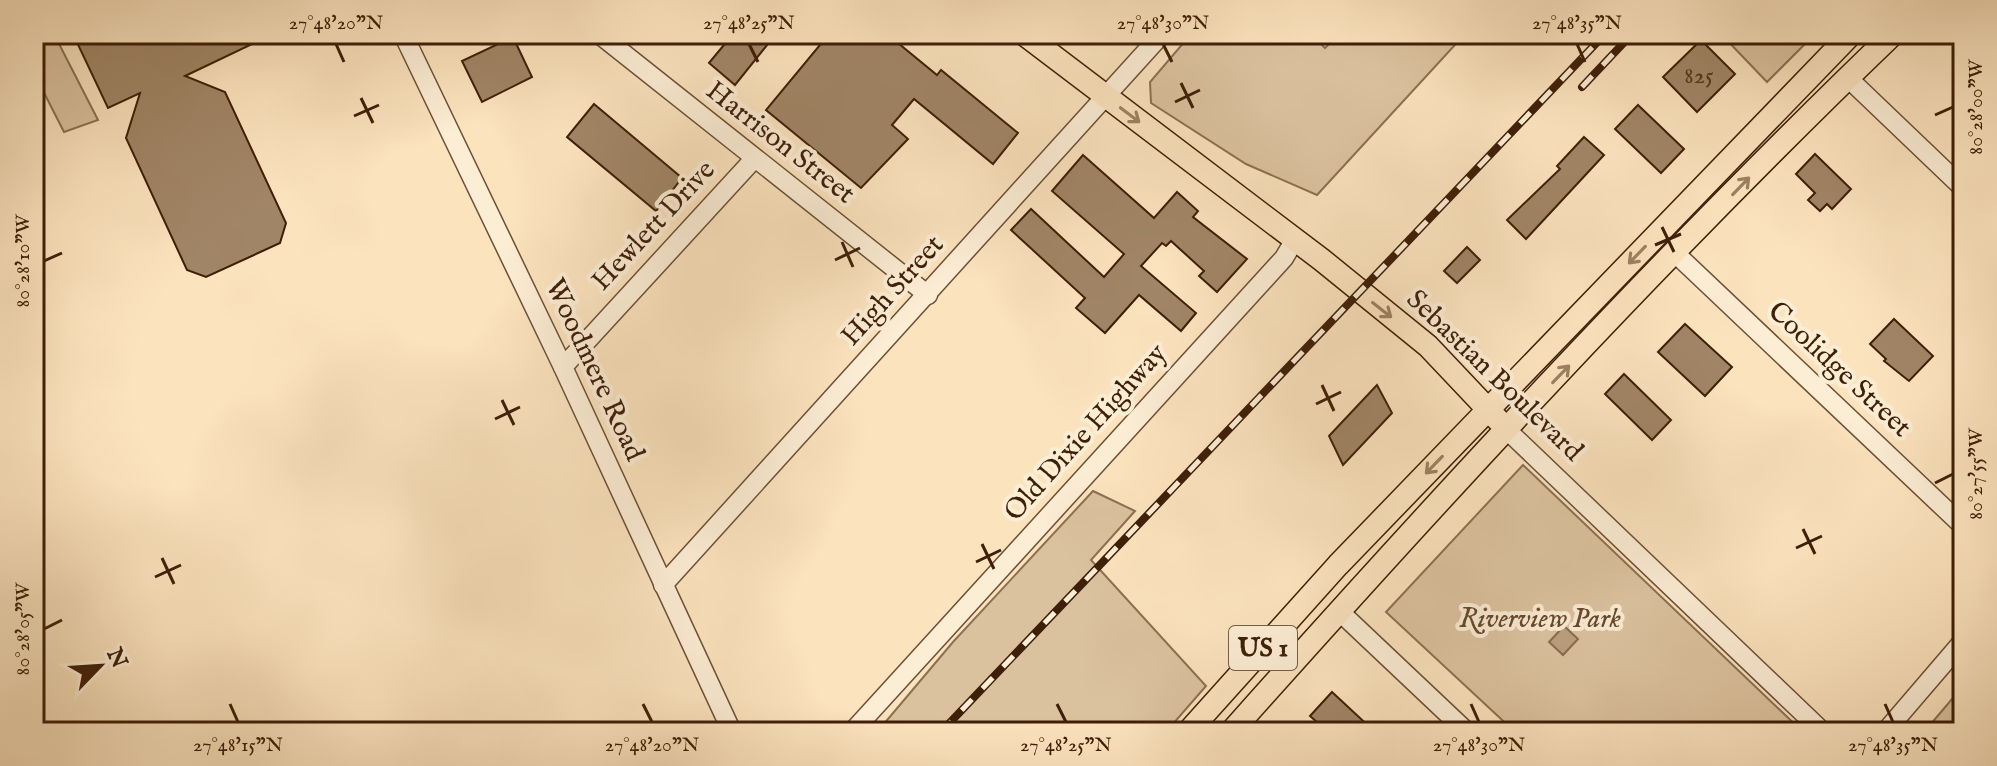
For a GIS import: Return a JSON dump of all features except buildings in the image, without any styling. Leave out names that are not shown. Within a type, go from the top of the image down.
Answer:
[{"type":"main road","name":"Sebastian Boulevard","points":[[1024,34],[1428,346],[1507,430]]},
{"type":"main road","name":"US 1","points":[[1188,732],[1202,723],[1338,565],[1851,34]]},
{"type":"main road","name":"US 1","points":[[1231,732],[1507,430],[1793,133],[1893,34]]},
{"type":"main road","points":[[1793,133],[1805,102],[1805,80]]},
{"type":"street","name":"Woodmere Road","points":[[403,34],[563,367],[732,732]]},
{"type":"street","name":"Harrison Street","points":[[599,34],[928,295]]},
{"type":"street","name":"High Street","points":[[663,585],[1162,34]]},
{"type":"street","points":[[1848,78],[1963,188]]},
{"type":"street","name":"Hewlett Drive","points":[[563,367],[754,159]]},
{"type":"street","name":"Old Dixie Highway","points":[[852,732],[1284,258],[1294,241]]},
{"type":"street","name":"Coolidge Street","points":[[1676,254],[1963,526]]},
{"type":"street","name":"Sebastian Boulevard","points":[[1507,430],[1823,732]]},
{"type":"street","points":[[1339,611],[1467,732]]},
{"type":"street","points":[[1885,732],[1963,641]]},
{"type":"green space","points":[[34,34],[54,34],[98,120],[64,132],[34,73]]},
{"type":"green space","points":[[1191,34],[1311,34],[1325,48],[1339,34],[1465,34],[1317,195],[1246,164],[1151,103],[1150,82]]},
{"type":"green space","points":[[1721,34],[1815,34],[1767,82]]},
{"type":"green space","name":"Riverview Park","points":[[1523,465],[1803,732],[1515,732],[1386,612]]},
{"type":"green space","points":[[1093,491],[1135,511],[1091,560],[1206,686],[1166,732],[877,732],[953,642]]},
{"type":"green space","points":[[1963,686],[1963,732],[1924,732]]},
{"type":"shaded area","points":[[1564,626],[1578,639],[1563,655],[1549,642]]},
{"type":"railway","points":[[941,732],[1605,34]]},
{"type":"railway","points":[[1582,87],[1632,34]]}]
